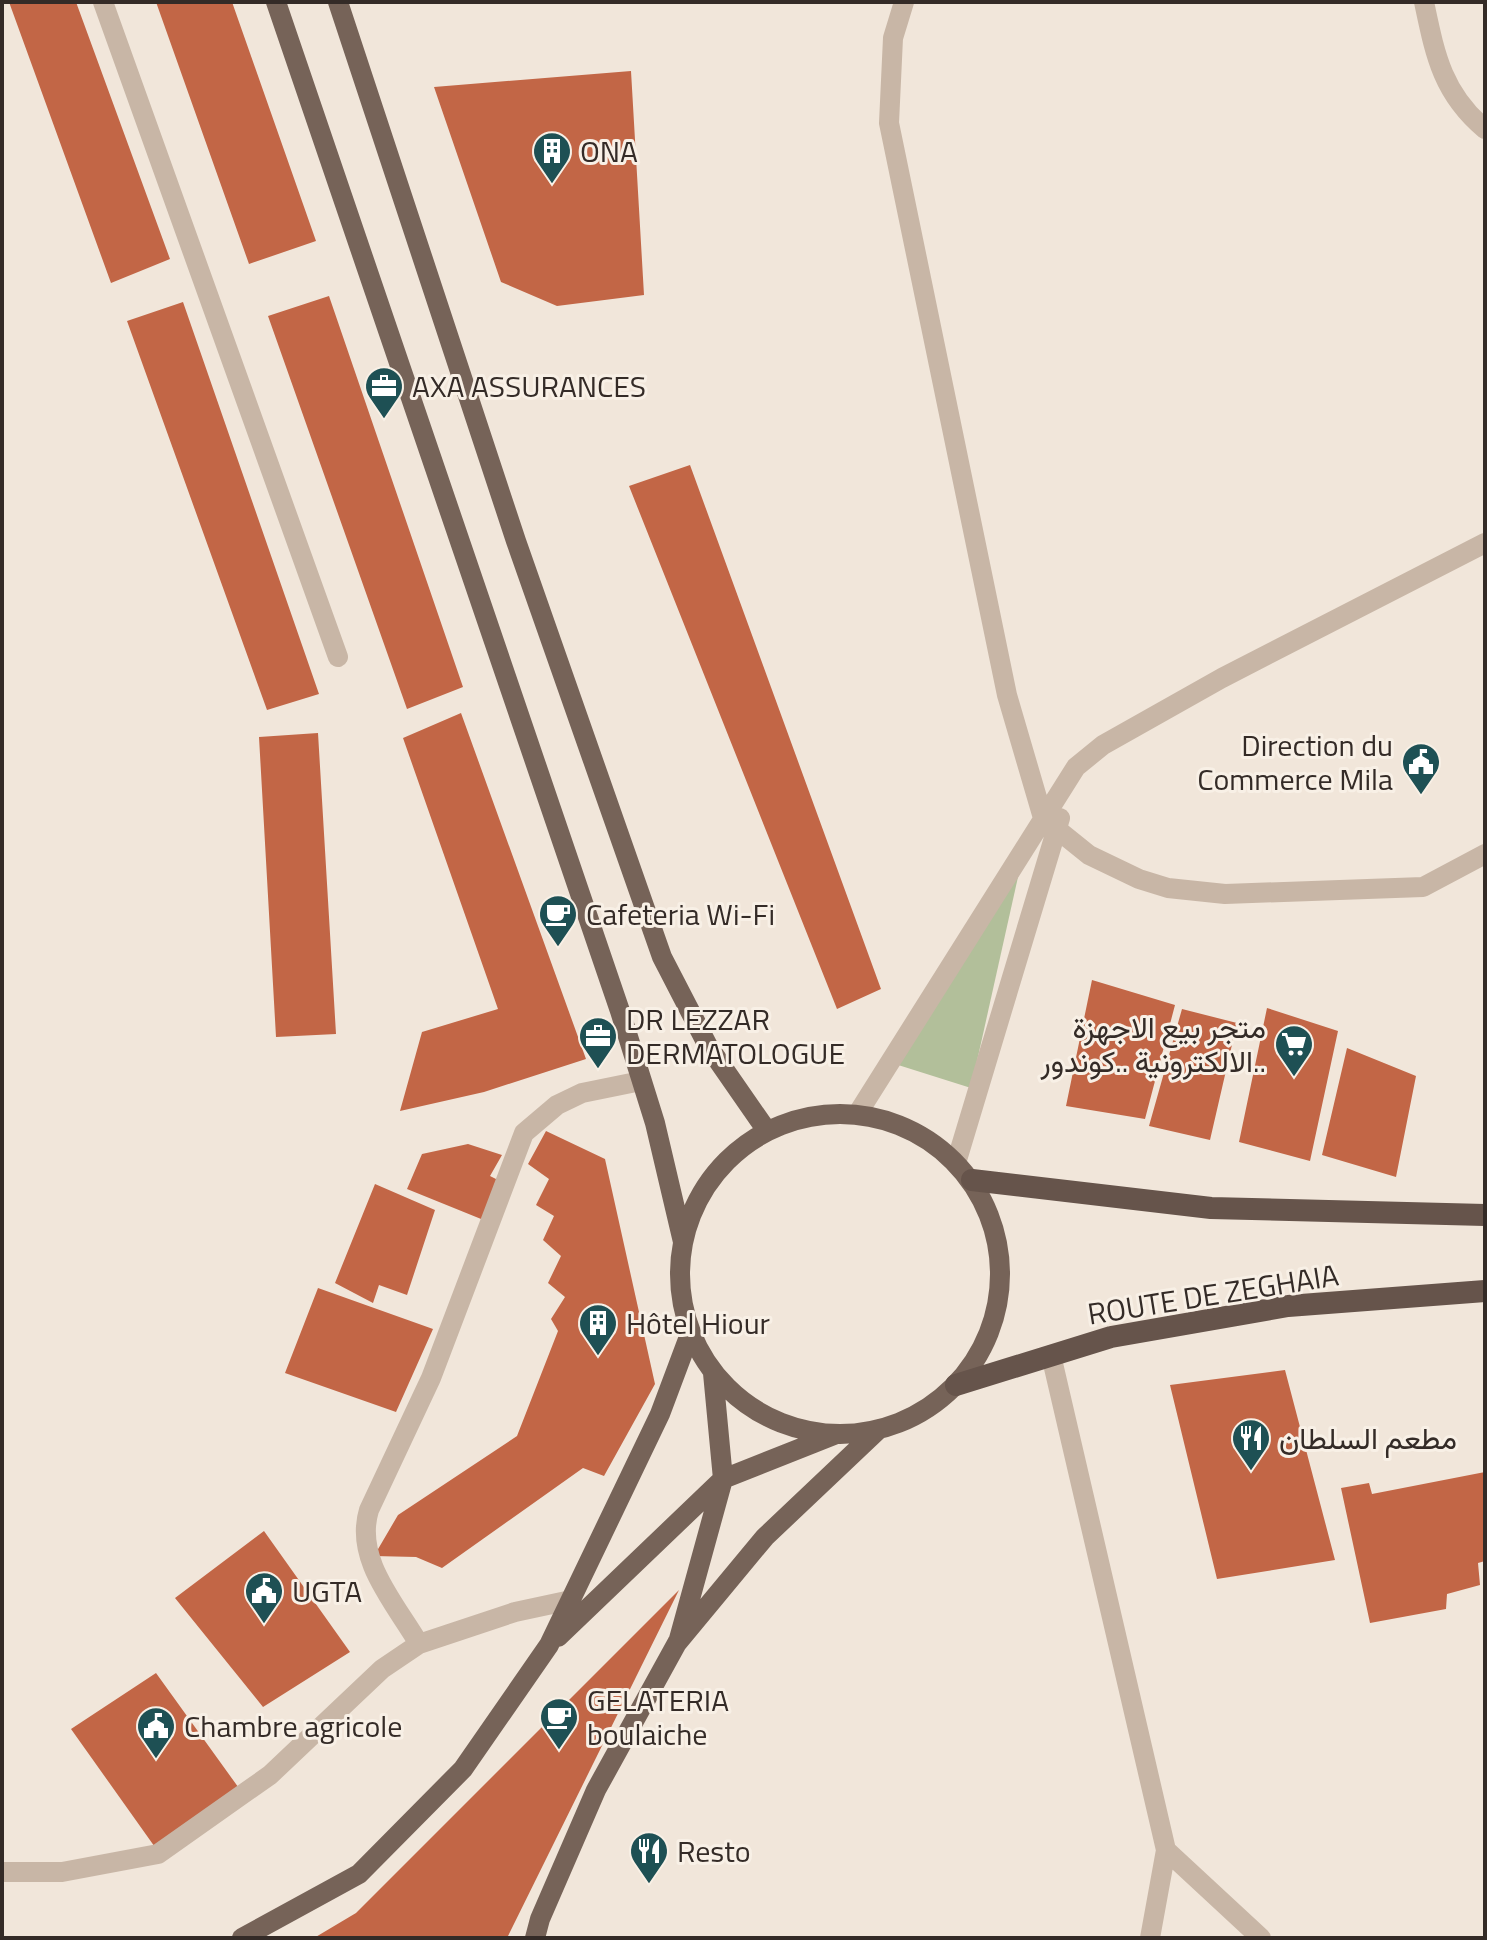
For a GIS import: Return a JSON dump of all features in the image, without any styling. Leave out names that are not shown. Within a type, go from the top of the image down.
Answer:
[{"type":"highway","points":[[972,1180],[1211,1208],[1485,1215]]},
{"type":"highway","name":"ROUTE DE ZEGHAIA","points":[[956,1385],[1111,1337],[1288,1306],[1485,1291]]},
{"type":"main road","points":[[276,2],[655,1123],[683,1242]]},
{"type":"main road","points":[[338,2],[516,541],[662,957],[708,1046],[767,1131]]},
{"type":"main road","points":[[549,1645],[723,1479],[834,1435],[879,1429],[921,1413],[956,1385],[983,1349],[998,1307],[1002,1263],[992,1219],[972,1180],[941,1147],[902,1125],[858,1113],[813,1115],[767,1131],[728,1158],[699,1197],[683,1242],[680,1290],[690,1334],[713,1373],[747,1405],[788,1426],[834,1435]]},
{"type":"main road","points":[[242,1938],[359,1874],[463,1769],[549,1645],[660,1414],[690,1334]]},
{"type":"main road","points":[[677,1643],[723,1479],[713,1373]]},
{"type":"main road","points":[[535,1938],[540,1919],[596,1790],[677,1643],[765,1537],[879,1429]]},
{"type":"street","points":[[103,2],[338,657]]},
{"type":"street","points":[[904,2],[893,38],[889,123],[1007,695],[1050,824],[1089,855],[1139,879],[1168,888],[1225,894],[1423,887],[1485,854]]},
{"type":"street","points":[[1424,2],[1438,69],[1466,113],[1485,129]]},
{"type":"street","points":[[956,1163],[1050,824],[1076,767],[1103,745],[1222,678],[1485,543]]},
{"type":"street","points":[[858,1113],[1050,824]]},
{"type":"street","points":[[419,1644],[367,1555],[362,1531],[369,1510],[431,1378],[524,1133],[557,1105],[582,1093],[641,1081]]},
{"type":"street","points":[[1051,1355],[1166,1850],[1150,1938]]},
{"type":"street","points":[[2,1872],[62,1872],[158,1854],[270,1775],[382,1669],[419,1644],[515,1612],[571,1600]]},
{"type":"street","points":[[1166,1850],[1261,1938]]},
{"type":"green space","points":[[1020,868],[971,1088],[895,1064]]},
{"type":"building","points":[[9,2],[76,2],[170,259],[111,283]]},
{"type":"building","points":[[156,2],[232,2],[316,241],[249,264]]},
{"type":"building","name":"ONA","points":[[631,71],[644,295],[557,306],[501,282],[434,87]]},
{"type":"building","points":[[329,296],[463,687],[407,709],[268,316]]},
{"type":"building","points":[[183,302],[319,694],[267,710],[127,321]]},
{"type":"building","points":[[690,465],[881,989],[837,1009],[629,486]]},
{"type":"building","points":[[461,713],[586,1059],[484,1092],[400,1111],[422,1032],[498,1009],[403,738]]},
{"type":"building","points":[[318,733],[336,1034],[276,1037],[259,737]]},
{"type":"building","points":[[1092,980],[1175,1005],[1145,1119],[1066,1106]]},
{"type":"building","points":[[1267,1008],[1338,1031],[1310,1161],[1239,1142]]},
{"type":"building","points":[[1182,1009],[1237,1023],[1210,1140],[1149,1126]]},
{"type":"building","points":[[1347,1048],[1416,1076],[1396,1177],[1322,1155]]},
{"type":"building","name":"Hôtel Hiour","points":[[546,1131],[605,1159],[655,1384],[604,1476],[583,1468],[442,1568],[416,1557],[374,1556],[398,1515],[517,1436],[558,1331],[551,1319],[565,1297],[548,1283],[561,1256],[543,1240],[554,1216],[536,1205],[549,1179],[528,1164]]},
{"type":"building","points":[[468,1144],[502,1155],[490,1176],[502,1182],[486,1221],[407,1189],[422,1154]]},
{"type":"building","points":[[375,1184],[435,1210],[407,1295],[379,1285],[373,1303],[335,1283]]},
{"type":"building","points":[[318,1288],[433,1329],[396,1412],[285,1373]]},
{"type":"building","name":"مطعم السلطان","points":[[1285,1370],[1335,1560],[1217,1579],[1170,1385]]},
{"type":"building","points":[[1485,1472],[1485,1561],[1478,1563],[1480,1585],[1447,1594],[1446,1609],[1370,1623],[1341,1488],[1369,1483],[1372,1494]]},
{"type":"building","name":"UGTA","points":[[264,1531],[350,1652],[263,1707],[175,1598]]},
{"type":"building","name":"GELATERIA boulaiche","points":[[679,1590],[507,1938],[314,1938],[356,1913]]},
{"type":"building","name":"Chambre agricole","points":[[156,1673],[241,1791],[157,1850],[71,1729]]},
{"type":"place","name":"ONA","points":[[552,185]]},
{"type":"place","name":"AXA ASSURANCES","points":[[384,420]]},
{"type":"place","name":"Direction du Commerce Mila","points":[[1421,796]]},
{"type":"place","name":"Cafeteria Wi-Fi","points":[[558,948]]},
{"type":"place","name":"DR LEZZAR DERMATOLOGUE","points":[[598,1070]]},
{"type":"place","name":"متجر بيع الاجهزة الالكترونية ..كوندور..","points":[[1294,1078]]},
{"type":"place","name":"Hôtel Hiour","points":[[598,1357]]},
{"type":"place","name":"مطعم السلطان","points":[[1251,1472]]},
{"type":"place","name":"UGTA","points":[[264,1625]]},
{"type":"place","name":"GELATERIA boulaiche","points":[[559,1751]]},
{"type":"place","name":"Chambre agricole","points":[[156,1760]]},
{"type":"place","name":"Resto","points":[[649,1885]]}]
